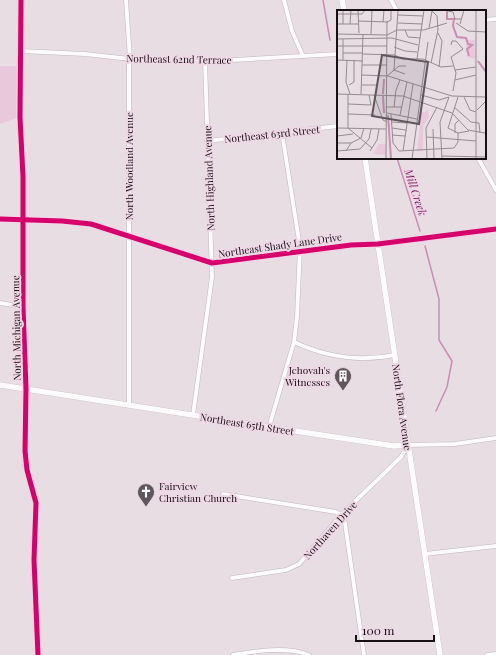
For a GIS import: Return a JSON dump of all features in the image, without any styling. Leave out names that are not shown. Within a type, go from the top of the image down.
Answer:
[{"type":"street","name":"North Michigan Avenue","points":[[21,0],[20,117],[26,389],[25,460],[36,503],[34,560],[38,655]]},
{"type":"street","name":"North Woodland Avenue","points":[[126,0],[130,59],[129,405]]},
{"type":"street","points":[[284,0],[292,31],[303,56]]},
{"type":"street","points":[[342,0],[344,10]]},
{"type":"street","points":[[391,0],[396,10]]},
{"type":"street","points":[[486,20],[496,19]]},
{"type":"street","name":"Northeast 62nd Terrace","points":[[21,51],[86,54],[130,59],[205,60],[233,60],[337,54]]},
{"type":"street","name":"North Highland Avenue","points":[[193,415],[212,276],[205,60]]},
{"type":"street","name":"Northeast 63rd Street","points":[[207,141],[337,126]]},
{"type":"street","points":[[270,427],[294,342],[297,317],[300,251],[282,133]]},
{"type":"street","name":"North Flora Avenue","points":[[365,159],[440,655]]},
{"type":"street","points":[[479,159],[496,190]]},
{"type":"street","name":"Northeast Shady Lane Drive","points":[[0,219],[91,224],[212,263],[300,251],[351,245],[378,244],[496,229]]},
{"type":"street","points":[[0,303],[23,307]]},
{"type":"street","points":[[294,342],[316,351],[345,357],[375,358],[395,355]]},
{"type":"street","name":"Northeast 65th Street","points":[[0,385],[394,446],[455,444],[496,438]]},
{"type":"street","name":"Northaven Drive","points":[[232,578],[286,570],[296,566],[304,559],[341,515],[401,457],[408,445]]},
{"type":"street","points":[[222,494],[336,512],[341,515],[345,523],[364,655]]},
{"type":"street","points":[[425,554],[496,546]]},
{"type":"street","points":[[232,655],[277,650],[294,651],[309,655]]},
{"type":"street","points":[[487,655],[496,654]]},
{"type":"shaded area","points":[[0,66],[23,66],[20,117],[0,124]]},
{"type":"waterway","name":"Mill Creek","points":[[323,0],[330,40]]},
{"type":"waterway","name":"Mill Creek","points":[[397,159],[420,231]]},
{"type":"waterway","name":"Mill Creek","points":[[425,246],[439,299],[439,340],[452,361],[447,387],[436,411]]},
{"type":"cycle path","points":[[21,0],[20,117],[23,177],[23,307],[26,389],[25,451],[27,470],[36,503],[34,560],[38,655]]},
{"type":"cycle path","points":[[0,219],[62,221],[91,224],[212,263],[351,245],[378,244],[496,229]]},
{"type":"place","name":"Jehovah's Witnesses","points":[[343,391]]},
{"type":"place","name":"Fairview Christian Church","points":[[146,507]]}]
